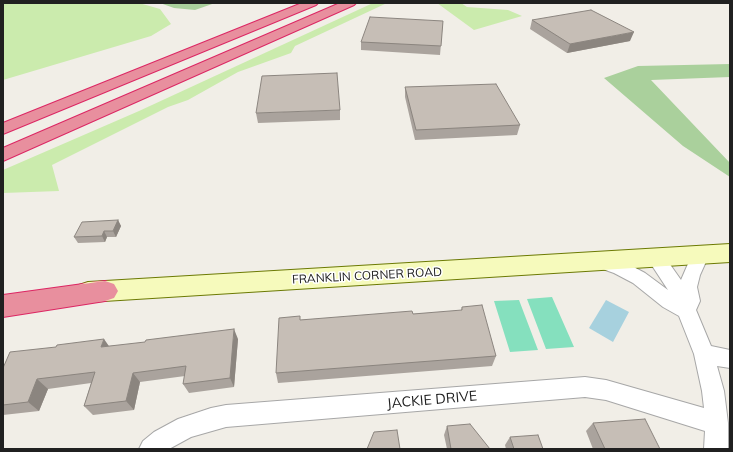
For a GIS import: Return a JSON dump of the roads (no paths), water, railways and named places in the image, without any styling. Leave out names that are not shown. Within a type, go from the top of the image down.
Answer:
[{"type":"highway","points":[[3,129],[312,3]]},
{"type":"highway","points":[[3,155],[350,3]]},
{"type":"highway","points":[[3,306],[105,291]]},
{"type":"main road","name":"FRANKLIN CORNER ROAD","points":[[3,297],[603,262],[730,253]]},
{"type":"street","points":[[686,310],[691,300],[688,287],[691,275],[700,255]]},
{"type":"street","points":[[656,258],[675,286],[704,354],[713,391],[717,423],[716,449]]},
{"type":"street","points":[[603,262],[620,268],[638,278],[670,302],[686,310]]},
{"type":"street","points":[[704,354],[730,359]]},
{"type":"street","name":"JACKIE DRIVE","points":[[151,449],[162,440],[186,427],[226,416],[585,387],[606,390],[717,423]]},
{"type":"water","points":[[606,300],[629,312],[613,342],[589,328]]}]
